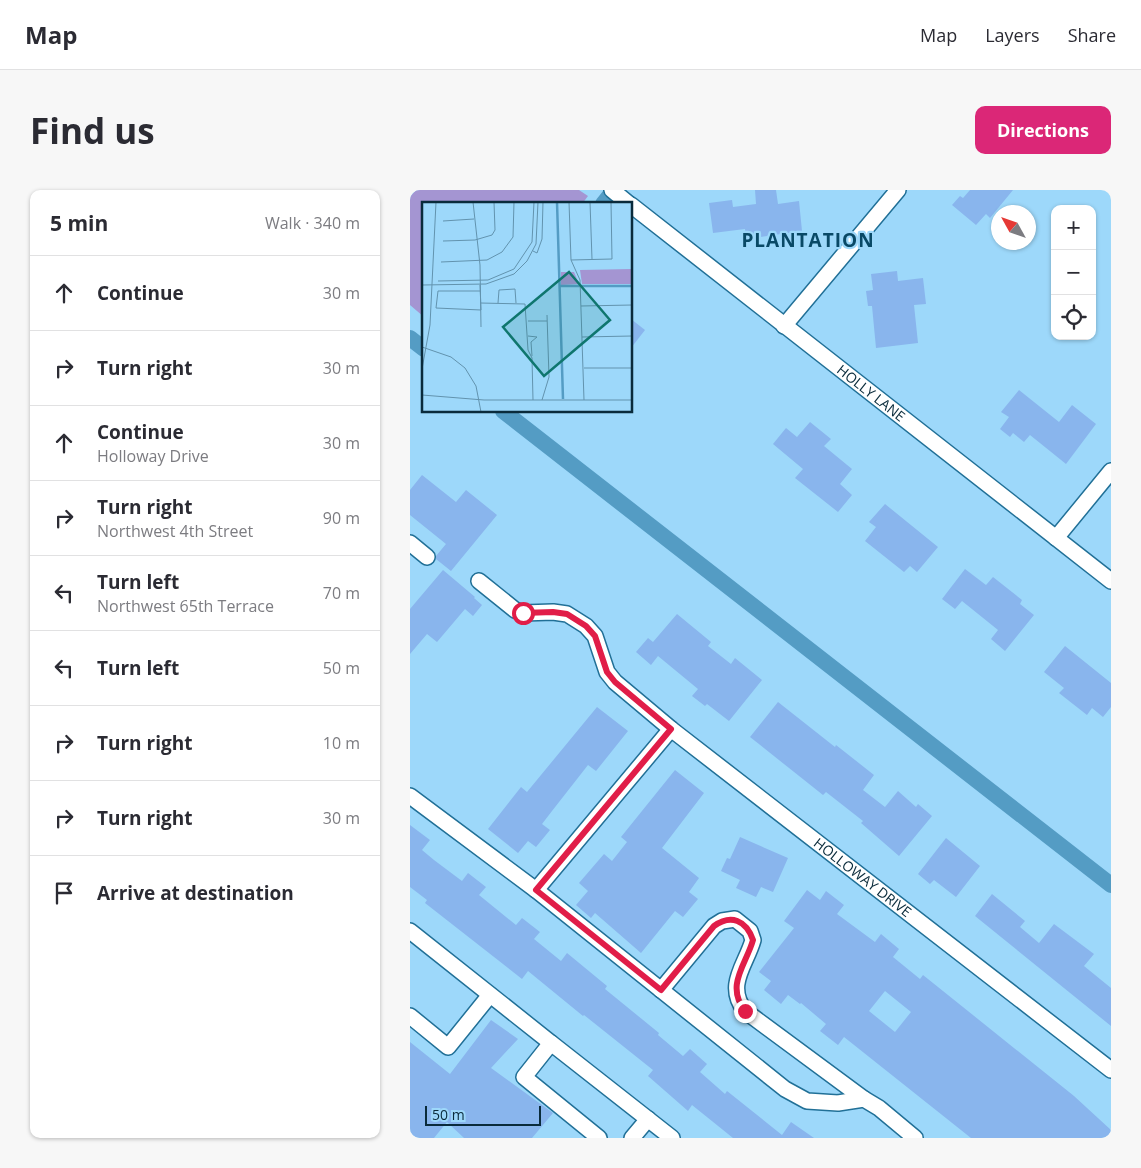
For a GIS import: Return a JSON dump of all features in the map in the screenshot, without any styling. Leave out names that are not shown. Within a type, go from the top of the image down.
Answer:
[{"type":"street","points":[[784,326],[898,190]]},
{"type":"street","name":"HOLLY LANE","points":[[632,206],[1111,581]]},
{"type":"street","points":[[1056,538],[1111,471]]},
{"type":"street","points":[[410,543],[427,557]]},
{"type":"street","name":"HOLLOWAY DRIVE","points":[[479,581],[515,610],[523,613],[553,612],[567,614],[586,626],[595,636],[607,672],[615,682],[671,729],[1111,1070]]},
{"type":"street","points":[[536,890],[671,729]]},
{"type":"street","points":[[410,796],[536,890],[785,1089],[807,1101],[838,1103],[864,1099]]},
{"type":"street","points":[[661,990],[714,926],[722,921],[735,919],[750,931],[753,940],[738,978],[738,998],[745,1011],[864,1099],[879,1108],[915,1138]]},
{"type":"street","points":[[410,931],[672,1138]]},
{"type":"street","points":[[410,1016],[448,1047],[490,995]]},
{"type":"street","points":[[552,1043],[524,1077],[599,1138]]},
{"type":"street","points":[[632,1138],[648,1119]]},
{"type":"shaded area","points":[[416,190],[579,190],[588,196],[584,202],[422,202],[422,315],[410,305],[410,197]]},
{"type":"building","points":[[755,190],[776,190],[778,204],[799,201],[802,231],[746,239],[745,229],[713,233],[709,203],[732,200],[733,207],[756,204]]},
{"type":"building","points":[[970,190],[1013,190],[1001,205],[991,205],[990,218],[986,214],[976,225],[952,205],[960,196],[963,198]]},
{"type":"building","points":[[897,271],[898,281],[923,278],[926,304],[914,305],[918,343],[876,348],[872,306],[868,306],[866,291],[873,290],[871,274]]},
{"type":"building","points":[[632,320],[645,330],[632,347]]},
{"type":"building","points":[[1019,390],[1059,422],[1072,405],[1096,424],[1066,464],[1030,435],[1024,442],[1013,433],[1010,437],[1000,429],[1009,417],[1001,412]]},
{"type":"building","points":[[810,422],[831,439],[824,446],[852,469],[840,484],[852,495],[838,512],[795,478],[803,469],[773,444],[786,428],[797,437]]},
{"type":"building","points":[[422,475],[456,502],[466,490],[497,515],[451,571],[436,559],[436,556],[446,544],[410,515],[410,490]]},
{"type":"building","points":[[885,504],[938,547],[917,572],[910,566],[904,572],[865,541],[876,527],[869,522]]},
{"type":"building","points":[[965,569],[986,585],[993,577],[1022,600],[1020,604],[1034,615],[1005,651],[991,639],[998,630],[962,601],[955,609],[942,599]]},
{"type":"building","points":[[443,570],[482,605],[473,616],[465,609],[437,642],[427,634],[410,654],[410,609]]},
{"type":"building","points":[[677,614],[711,642],[708,646],[731,664],[735,658],[762,680],[729,721],[707,704],[705,706],[692,696],[698,689],[658,656],[651,665],[636,652],[648,638],[653,642]]},
{"type":"building","points":[[1065,646],[1111,683],[1111,707],[1103,717],[1092,708],[1087,715],[1059,693],[1064,688],[1044,672]]},
{"type":"building","points":[[778,702],[874,775],[863,790],[885,807],[898,791],[916,807],[918,804],[932,816],[899,856],[861,823],[863,821],[826,792],[823,795],[750,737]]},
{"type":"building","points":[[597,707],[628,731],[596,771],[588,765],[542,824],[550,830],[536,847],[528,841],[518,853],[488,829],[521,787],[527,792]]},
{"type":"building","points":[[675,770],[704,793],[662,848],[699,878],[689,892],[698,899],[683,917],[675,911],[641,953],[595,913],[591,918],[576,905],[588,891],[579,883],[604,854],[612,861],[627,842],[621,837]]},
{"type":"building","points":[[410,825],[430,840],[422,850],[434,860],[462,881],[468,873],[486,887],[479,895],[516,925],[522,918],[540,932],[534,939],[561,961],[567,953],[607,986],[605,989],[659,1033],[658,1035],[683,1056],[690,1049],[707,1064],[700,1072],[725,1094],[727,1091],[782,1135],[791,1122],[814,1138],[733,1138],[692,1105],[688,1111],[648,1076],[653,1070],[584,1015],[528,971],[522,979],[425,903],[427,900],[410,887]]},
{"type":"building","points":[[740,837],[788,858],[773,892],[761,887],[756,897],[736,888],[740,880],[721,871],[727,858],[730,859]]},
{"type":"building","points":[[946,838],[980,866],[956,897],[934,880],[930,884],[918,874]]},
{"type":"building","points":[[807,890],[820,900],[826,891],[844,905],[837,914],[875,942],[881,934],[899,949],[893,957],[920,979],[923,975],[1074,1096],[1111,1130],[1111,1138],[971,1138],[844,1037],[838,1045],[820,1031],[826,1024],[801,1003],[788,995],[781,1004],[764,990],[771,981],[759,972],[794,928],[784,921]],"holes":[[[885,991],[911,1012],[895,1032],[869,1011]]]},
{"type":"building","points":[[992,894],[1025,921],[1020,927],[1039,943],[1054,924],[1094,954],[1084,966],[1111,988],[1111,1026],[975,916]]},
{"type":"building","points":[[491,1020],[518,1039],[491,1068],[553,1113],[532,1138],[464,1138],[447,1122],[434,1138],[410,1138],[410,1042],[450,1074]]},
{"type":"waterway","points":[[605,202],[614,190]]},
{"type":"waterway","points":[[410,338],[422,347]]},
{"type":"waterway","points":[[504,412],[1111,885]]},
{"type":"district","name":"PLANTATION","points":[[808,240]]},
{"type":"route","points":[[523,613],[553,612],[567,614],[586,626],[595,636],[607,672],[615,682],[671,729],[536,890],[661,990],[714,926],[722,921],[735,919],[750,931],[753,940],[739,971],[738,978],[738,998],[745,1011]]}]
